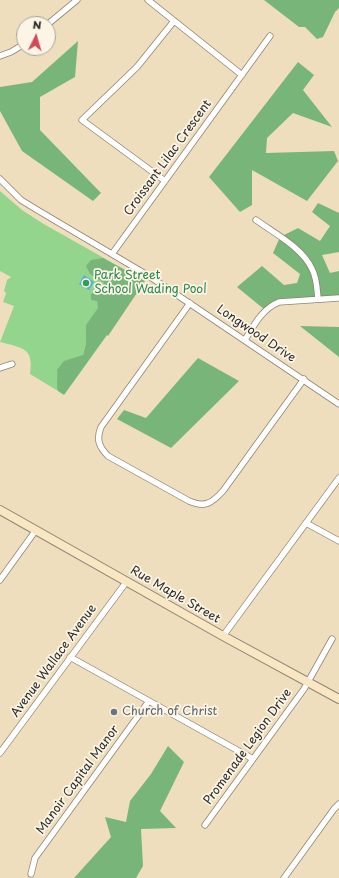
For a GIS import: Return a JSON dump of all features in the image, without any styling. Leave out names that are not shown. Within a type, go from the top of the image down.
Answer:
[{"type":"street","points":[[56,17],[77,0]]},
{"type":"street","points":[[148,0],[242,76]]},
{"type":"street","points":[[165,181],[82,120],[137,67],[174,21]]},
{"type":"street","name":"Croissant Lilac Crescent","points":[[112,254],[270,36]]},
{"type":"street","points":[[0,56],[16,49]]},
{"type":"street","name":"Longwood Drive","points":[[0,179],[21,200],[39,212],[149,276],[339,404]]},
{"type":"street","points":[[256,220],[299,251],[307,259],[316,278],[318,300]]},
{"type":"street","points":[[245,340],[260,316],[272,305],[279,302],[339,298]]},
{"type":"street","points":[[190,303],[98,432],[99,444],[108,456],[197,505],[206,504],[215,500],[223,491],[304,380]]},
{"type":"street","points":[[0,368],[12,364]]},
{"type":"street","points":[[223,636],[339,478]]},
{"type":"street","name":"Rue Maple Street","points":[[0,510],[223,636],[339,699]]},
{"type":"street","points":[[306,523],[339,542]]},
{"type":"street","points":[[0,580],[36,530]]},
{"type":"street","name":"Avenue Wallace Avenue","points":[[0,753],[126,581]]},
{"type":"street","name":"Promenade Legion Drive","points":[[205,825],[304,689],[332,639]]},
{"type":"street","points":[[70,657],[253,759]]},
{"type":"street","name":"Manoir Capital Manor","points":[[31,874],[35,858],[149,701]]},
{"type":"street","points":[[284,878],[339,804]]},
{"type":"green space","points":[[264,0],[339,0],[339,8],[335,12],[323,37],[317,39],[305,27],[299,27]]},
{"type":"green space","points":[[78,41],[75,77],[40,97],[40,130],[101,193],[93,201],[22,151],[0,111],[0,87],[32,82]]},
{"type":"green space","points":[[298,62],[314,75],[303,90],[332,127],[293,113],[267,138],[266,153],[334,151],[338,161],[307,201],[252,170],[252,205],[240,212],[209,177]]},
{"type":"green space","points":[[0,191],[22,210],[42,223],[134,275],[90,326],[83,355],[58,391],[30,374],[30,358],[25,350],[0,342],[14,306],[3,302],[6,293],[4,291],[7,280],[11,277],[0,271]]},
{"type":"green space","points":[[318,203],[339,213],[339,252],[322,255],[330,273],[339,271],[339,298],[279,302],[265,310],[237,287],[262,266],[284,285],[297,283],[300,274],[273,253],[280,237],[298,228],[320,241],[330,226],[312,212]]},
{"type":"green space","points":[[103,258],[145,281],[108,336],[107,335],[64,395],[58,391],[57,370],[64,361],[83,355],[86,343],[86,325],[98,308],[97,301],[91,300],[91,294],[106,287],[103,282],[90,274],[86,266],[91,260]]},
{"type":"green space","points":[[300,326],[339,327],[339,357]]},
{"type":"green space","points":[[198,358],[239,381],[171,448],[117,419],[124,410],[146,418]]},
{"type":"green space","points":[[168,746],[184,762],[160,811],[176,828],[141,829],[143,866],[136,878],[74,878],[111,837],[105,817],[126,822],[130,801],[151,774]]},
{"type":"water","name":"Park Street School Wading Pool","points":[[84,275],[94,282],[89,290],[79,284]]},
{"type":"place","name":"Park Street School Wading Pool","points":[[86,283]]},
{"type":"place","name":"Church of Christ","points":[[114,712]]}]
